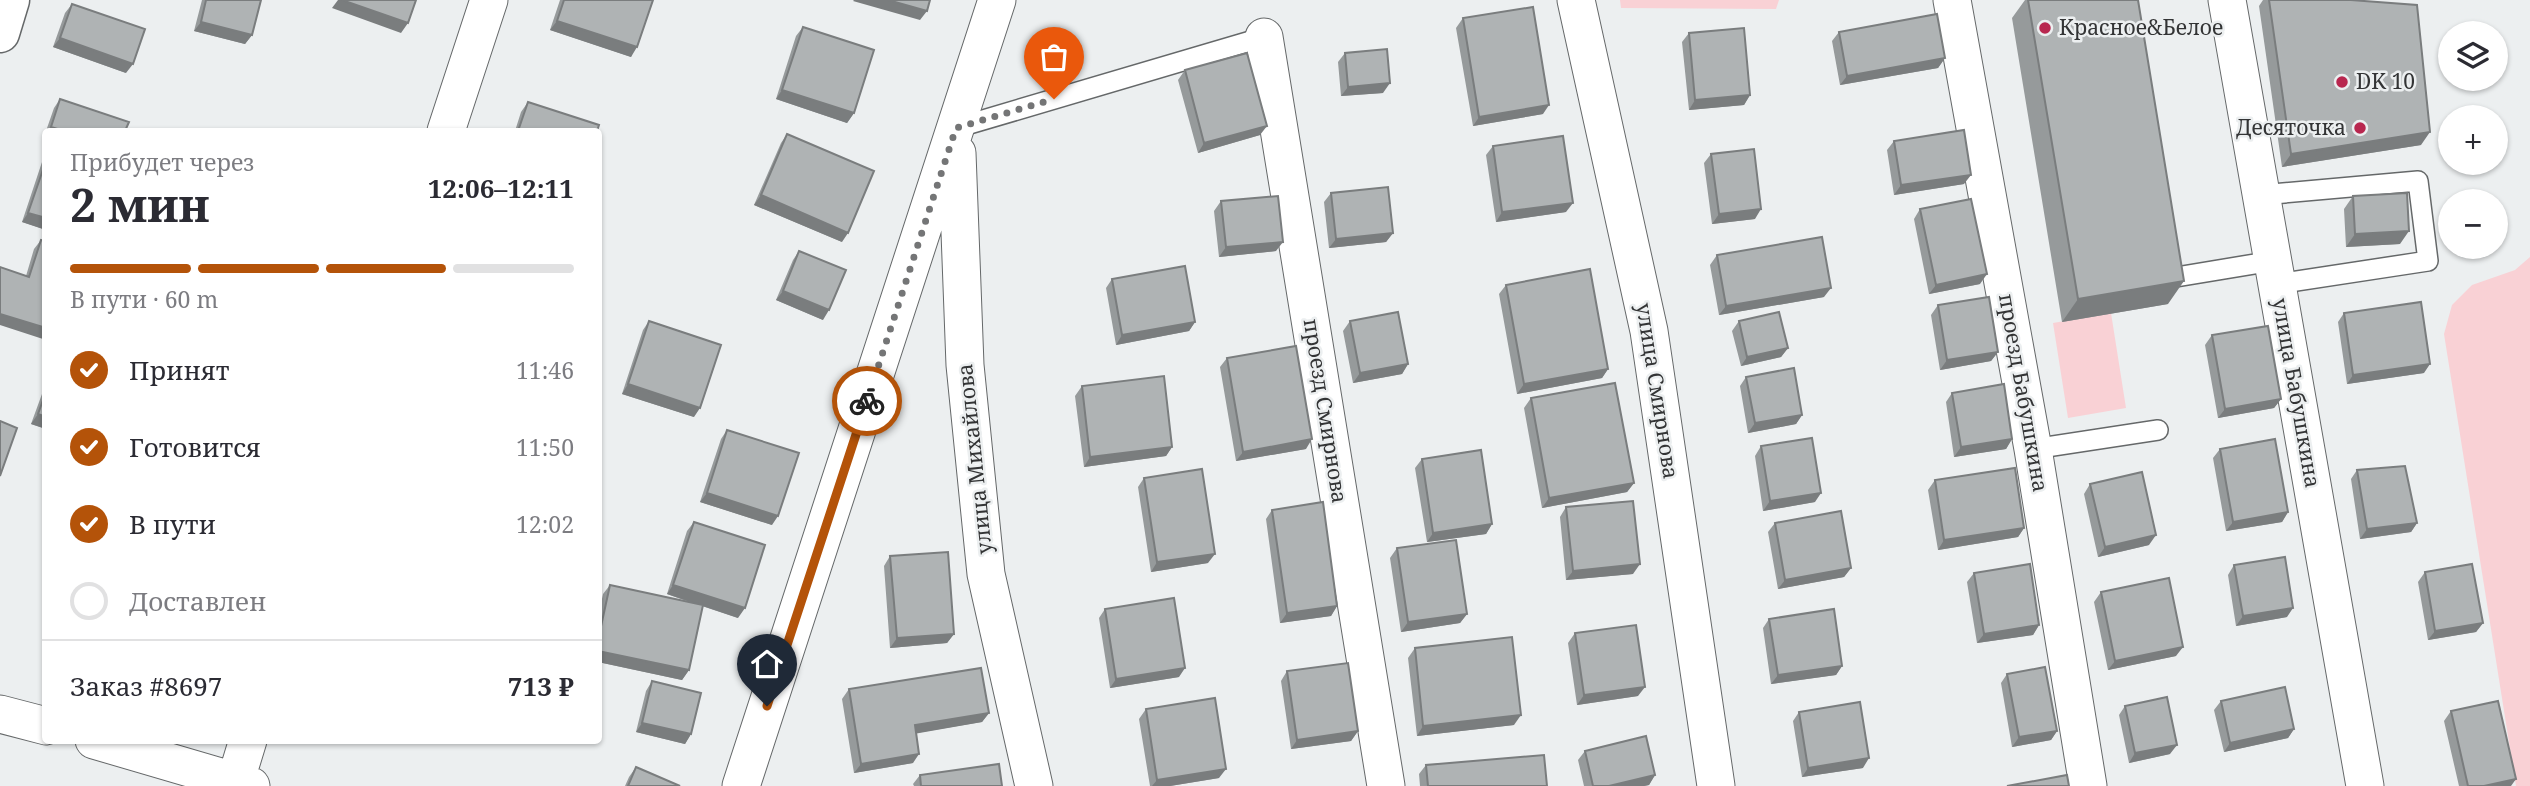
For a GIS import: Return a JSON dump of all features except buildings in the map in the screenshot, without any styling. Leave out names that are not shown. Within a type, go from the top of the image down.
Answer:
[{"type":"street","points":[[0,33],[10,0]]},
{"type":"street","points":[[447,128],[489,0]]},
{"type":"street","points":[[741,786],[997,0]]},
{"type":"street","name":"улица Смирнова","points":[[1576,0],[1649,331],[1716,786]]},
{"type":"street","name":"проезд Бабушкина","points":[[1952,0],[2033,449],[2088,786]]},
{"type":"street","name":"улица Бабушкина","points":[[2227,0],[2365,786]]},
{"type":"street","name":"проезд Смирнова","points":[[1264,37],[1386,786]]},
{"type":"street","name":"улица Михайлова","points":[[956,128],[965,365],[986,574],[1034,786]]},
{"type":"street","points":[[0,713],[42,725]]},
{"type":"street","points":[[107,744],[240,784],[247,744]]},
{"type":"lane","points":[[956,128],[1264,37]]},
{"type":"lane","points":[[2164,279],[2428,261],[2418,181],[2261,195]]},
{"type":"lane","points":[[2033,449],[2158,430]]},
{"type":"shaded area","points":[[1620,0],[1779,0],[1776,9],[1621,8]]},
{"type":"shaded area","points":[[2530,257],[2530,786],[2516,786],[2444,334],[2452,305],[2472,285],[2515,270]]},
{"type":"shaded area","points":[[2111,313],[2126,408],[2068,418],[2053,323]]},
{"type":"way so far","points":[[867,401],[956,128],[1054,99]]},
{"type":"place","name":"Красное&Белое","points":[[2045,28]]},
{"type":"place","name":"DK 10","points":[[2342,82]]},
{"type":"place","name":"Десяточка","points":[[2360,128]]},
{"type":"route","points":[[767,706],[867,401]]}]
